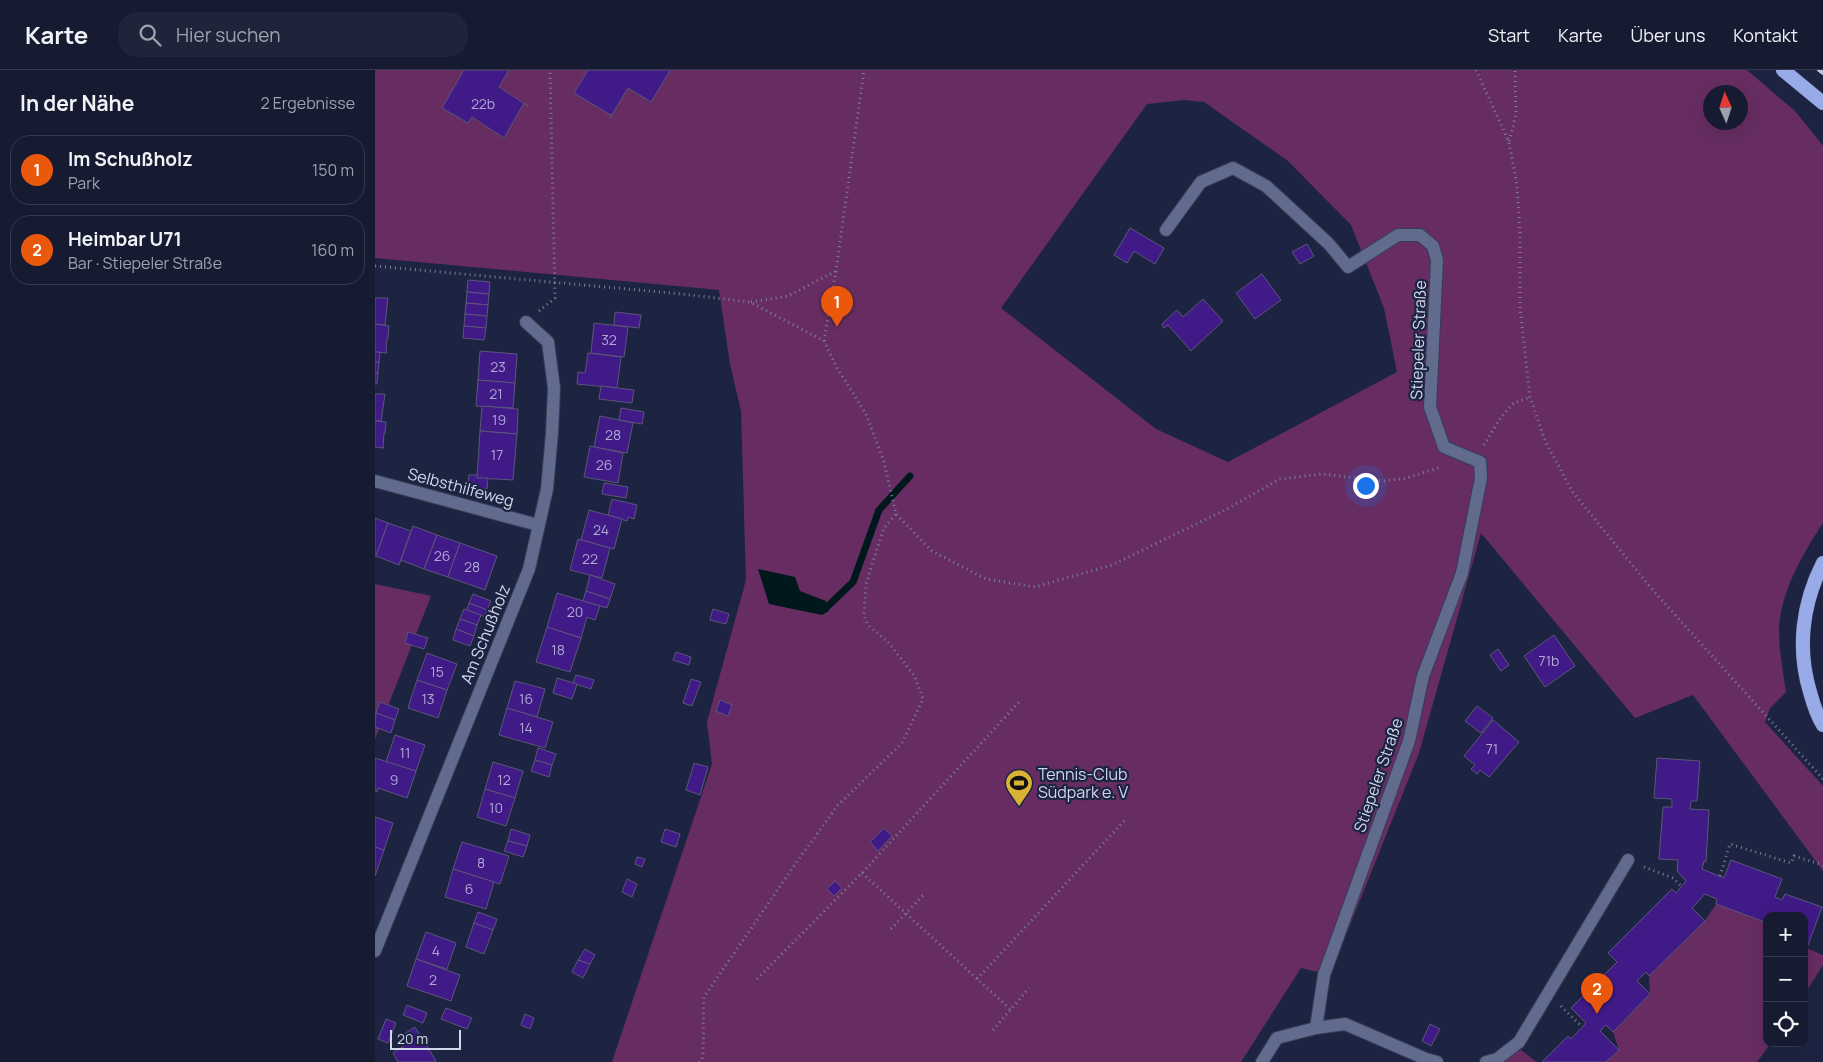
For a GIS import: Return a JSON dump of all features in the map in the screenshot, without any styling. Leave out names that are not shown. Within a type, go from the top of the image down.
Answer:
[{"type":"highway","points":[[1783,70],[1823,103]]},
{"type":"highway","points":[[1823,563],[1806,607],[1802,656],[1812,701],[1823,725]]},
{"type":"street","name":"Stiepeler Straße","points":[[1166,230],[1201,182],[1233,168],[1265,186],[1329,244],[1348,267],[1399,235],[1420,235],[1433,246],[1437,260],[1430,407],[1444,447],[1480,462],[1481,478],[1462,574],[1423,676],[1409,741],[1324,975],[1316,1028]]},
{"type":"street","name":"Am Schußholz","points":[[375,951],[529,569],[537,525],[547,488],[552,433],[553,388],[548,342],[526,322]]},
{"type":"street","name":"Selbsthilfeweg","points":[[375,481],[537,525]]},
{"type":"street","points":[[1486,1062],[1497,1059],[1519,1042],[1629,860]]},
{"type":"street","points":[[1263,1062],[1277,1038],[1316,1028],[1345,1024],[1437,1062]]},
{"type":"path","points":[[526,322],[555,298],[550,70]]},
{"type":"path","points":[[864,70],[836,271],[824,341],[837,368],[866,414],[884,462],[896,514],[932,551],[986,579],[1035,587],[1111,565],[1227,509],[1280,479],[1322,474],[1382,481],[1407,478],[1444,466]]},
{"type":"path","points":[[1476,70],[1509,142],[1517,186],[1520,232],[1520,308],[1530,397],[1545,441],[1572,491],[1651,588],[1823,779]]},
{"type":"path","points":[[1509,142],[1516,115],[1515,70]]},
{"type":"path","points":[[375,266],[750,302],[788,296],[836,271]]},
{"type":"path","points":[[750,302],[824,341]]},
{"type":"path","points":[[1480,462],[1484,444],[1501,417],[1514,403],[1530,397]]},
{"type":"path","points":[[699,1062],[703,1060],[702,1016],[704,997],[796,862],[838,805],[902,743],[923,700],[915,677],[889,643],[868,625],[864,616],[867,584],[875,552],[884,528],[896,514]]},
{"type":"path","points":[[757,979],[862,873],[1019,702]]},
{"type":"path","points":[[977,979],[1125,820]]},
{"type":"path","points":[[1719,876],[1730,844],[1791,864],[1793,856],[1823,865]]},
{"type":"path","points":[[1629,860],[1673,878],[1681,886]]},
{"type":"path","points":[[862,873],[1011,1009]]},
{"type":"path","points":[[891,929],[925,893]]},
{"type":"path","points":[[993,1030],[1029,988]]},
{"type":"path","points":[[1549,994],[1582,1027]]},
{"type":"shaded area","points":[[375,70],[1747,70],[1795,111],[1823,146],[1823,523],[1801,560],[1783,602],[1779,638],[1786,692],[1770,708],[1765,722],[1823,786],[1823,871],[1693,695],[1635,718],[1481,533],[1419,753],[1330,975],[1301,968],[1241,1062],[612,1062],[712,764],[707,722],[746,580],[741,411],[730,364],[719,290],[375,258]],"holes":[[[1184,100],[1204,102],[1288,161],[1351,225],[1384,308],[1397,372],[1228,462],[1156,429],[1001,308],[1147,104]]]},
{"type":"shaded area","points":[[375,584],[431,596],[375,739]]},
{"type":"shaded area","points":[[1716,904],[1763,921],[1763,1047],[1768,1047],[1757,1062],[1606,1062],[1619,1050],[1613,1032],[1650,994],[1649,976],[1705,921]]},
{"type":"shaded area","points":[[1808,949],[1823,955],[1823,965],[1808,989]]},
{"type":"shaded area","points":[[1521,1050],[1537,1062],[1494,1062]]},
{"type":"water","points":[[758,569],[795,577],[800,591],[826,601],[829,611],[822,615],[769,604]]},
{"type":"building","points":[[464,70],[509,70],[499,87],[524,103],[504,138],[472,117],[468,123],[442,108]]},
{"type":"building","points":[[588,70],[670,71],[651,102],[628,88],[610,118],[611,115],[574,93]]},
{"type":"building","points":[[1130,228],[1164,248],[1155,264],[1134,251],[1127,263],[1114,255]]},
{"type":"building","points":[[1307,244],[1314,256],[1300,264],[1292,252]]},
{"type":"building","points":[[1262,274],[1281,300],[1255,319],[1236,293]]},
{"type":"building","points":[[468,280],[490,282],[489,294],[467,292]]},
{"type":"building","points":[[467,292],[489,294],[488,305],[466,303]]},
{"type":"building","points":[[375,298],[388,298],[385,325],[375,324]]},
{"type":"building","points":[[1203,299],[1223,321],[1191,351],[1168,325],[1164,328],[1162,324],[1177,310],[1183,317]]},
{"type":"building","points":[[466,303],[488,305],[487,316],[465,314]]},
{"type":"building","points":[[615,312],[641,315],[639,328],[614,325]]},
{"type":"building","points":[[465,314],[487,316],[486,328],[464,326]]},
{"type":"building","points":[[594,323],[628,327],[624,357],[591,353]]},
{"type":"building","points":[[375,324],[389,326],[387,353],[375,352]]},
{"type":"building","points":[[464,326],[486,328],[484,340],[463,338]]},
{"type":"building","points":[[480,351],[517,354],[515,383],[478,380]]},
{"type":"building","points":[[375,352],[380,352],[379,362],[375,362]]},
{"type":"building","points":[[588,353],[621,357],[617,388],[577,384],[578,372],[585,373]]},
{"type":"building","points":[[375,362],[379,362],[378,373],[375,373]]},
{"type":"building","points":[[375,373],[378,373],[377,384],[375,384]]},
{"type":"building","points":[[478,380],[515,383],[513,408],[476,406]]},
{"type":"building","points":[[601,386],[634,390],[632,403],[599,399]]},
{"type":"building","points":[[375,394],[385,394],[381,421],[375,421]]},
{"type":"building","points":[[482,406],[518,409],[517,434],[480,431]]},
{"type":"building","points":[[621,408],[644,412],[642,424],[619,420]]},
{"type":"building","points":[[600,416],[633,423],[627,453],[594,447]]},
{"type":"building","points":[[375,421],[386,422],[384,448],[375,447]]},
{"type":"building","points":[[480,431],[517,434],[513,480],[477,478]]},
{"type":"building","points":[[590,446],[623,453],[618,483],[584,477]]},
{"type":"building","points":[[469,475],[477,475],[477,478],[488,478],[487,489],[468,487]]},
{"type":"building","points":[[604,483],[628,487],[626,498],[602,494]]},
{"type":"building","points":[[612,499],[637,505],[634,519],[628,517],[627,521],[608,515]]},
{"type":"building","points":[[589,510],[622,519],[614,549],[581,540]]},
{"type":"building","points":[[375,518],[388,523],[376,556],[375,556]]},
{"type":"building","points":[[388,523],[411,531],[399,565],[376,556]]},
{"type":"building","points":[[413,526],[437,535],[424,569],[401,560]]},
{"type":"building","points":[[437,535],[460,543],[448,577],[424,569]]},
{"type":"building","points":[[578,539],[610,548],[602,578],[570,570]]},
{"type":"building","points":[[460,543],[497,556],[485,590],[448,577]]},
{"type":"building","points":[[590,575],[615,584],[610,599],[586,591]]},
{"type":"building","points":[[586,591],[610,599],[607,608],[583,601]]},
{"type":"building","points":[[557,593],[600,606],[595,620],[587,617],[581,638],[547,627]]},
{"type":"building","points":[[473,594],[491,601],[487,610],[469,603]]},
{"type":"building","points":[[469,603],[487,610],[485,617],[467,610]]},
{"type":"building","points":[[464,609],[481,615],[477,625],[460,619]]},
{"type":"building","points":[[713,609],[729,614],[726,624],[710,620]]},
{"type":"building","points":[[460,619],[477,625],[474,636],[456,629]]},
{"type":"building","points":[[547,627],[581,638],[570,672],[536,662]]},
{"type":"building","points":[[456,629],[474,636],[470,646],[453,640]]},
{"type":"building","points":[[408,632],[428,638],[424,649],[405,643]]},
{"type":"building","points":[[1554,635],[1575,666],[1545,687],[1524,656]]},
{"type":"building","points":[[1498,649],[1509,665],[1501,671],[1490,655]]},
{"type":"building","points":[[676,652],[691,657],[689,665],[673,660]]},
{"type":"building","points":[[427,653],[457,664],[447,690],[417,680]]},
{"type":"building","points":[[576,675],[594,680],[591,689],[573,683]]},
{"type":"building","points":[[557,678],[577,684],[572,699],[553,693]]},
{"type":"building","points":[[691,679],[701,682],[692,706],[683,703]]},
{"type":"building","points":[[417,680],[447,690],[438,718],[408,708]]},
{"type":"building","points":[[515,681],[545,689],[537,717],[507,708]]},
{"type":"building","points":[[720,700],[732,705],[728,716],[716,711]]},
{"type":"building","points":[[380,702],[399,709],[395,720],[376,713]]},
{"type":"building","points":[[1477,706],[1493,718],[1481,733],[1465,721]]},
{"type":"building","points":[[507,708],[553,722],[545,748],[499,735]]},
{"type":"building","points":[[376,713],[395,720],[391,733],[375,727]]},
{"type":"building","points":[[1493,720],[1519,742],[1489,777],[1480,770],[1477,774],[1471,769],[1475,765],[1464,756]]},
{"type":"building","points":[[395,735],[425,745],[416,771],[386,762]]},
{"type":"building","points":[[538,748],[556,754],[552,765],[535,760]]},
{"type":"building","points":[[375,758],[416,771],[407,798],[378,788],[377,792],[375,791]]},
{"type":"building","points":[[1657,758],[1700,761],[1697,801],[1691,801],[1690,809],[1709,810],[1706,862],[1704,861],[1702,869],[1724,878],[1731,860],[1782,879],[1775,897],[1782,900],[1785,894],[1822,907],[1808,945],[1808,912],[1763,912],[1763,921],[1716,904],[1717,899],[1705,894],[1692,908],[1705,921],[1649,976],[1646,972],[1637,981],[1650,994],[1613,1032],[1606,1025],[1600,1031],[1619,1050],[1606,1062],[1542,1062],[1568,1036],[1571,1039],[1586,1023],[1571,1008],[1617,962],[1608,953],[1672,889],[1676,893],[1686,881],[1677,871],[1678,860],[1659,859],[1663,807],[1672,807],[1672,799],[1654,798]]},
{"type":"building","points":[[535,760],[552,765],[549,777],[531,771]]},
{"type":"building","points":[[493,762],[523,771],[515,798],[485,789]]},
{"type":"building","points":[[694,763],[708,767],[700,795],[686,790]]},
{"type":"building","points":[[485,789],[515,798],[506,826],[477,817]]},
{"type":"building","points":[[375,817],[393,823],[384,850],[375,847]]},
{"type":"building","points":[[884,828],[892,836],[878,851],[870,842]]},
{"type":"building","points":[[511,829],[530,835],[527,846],[508,841]]},
{"type":"building","points":[[665,829],[680,834],[676,847],[661,842]]},
{"type":"building","points":[[508,841],[527,846],[523,857],[504,851]]},
{"type":"building","points":[[462,842],[509,856],[500,884],[453,869]]},
{"type":"building","points":[[375,847],[384,850],[375,876]]},
{"type":"building","points":[[637,857],[645,859],[642,867],[635,864]]},
{"type":"building","points":[[453,869],[494,882],[486,909],[445,897]]},
{"type":"building","points":[[627,879],[637,884],[632,897],[622,892]]},
{"type":"building","points":[[835,881],[842,888],[834,896],[827,889]]},
{"type":"building","points":[[478,912],[497,919],[493,930],[474,923]]},
{"type":"building","points":[[474,923],[493,930],[484,954],[466,947]]},
{"type":"building","points":[[426,932],[456,943],[447,969],[416,959]]},
{"type":"building","points":[[585,949],[595,955],[590,964],[578,960]]},
{"type":"building","points":[[416,959],[460,975],[451,1001],[407,986]]},
{"type":"building","points":[[578,960],[590,964],[583,978],[572,972]]},
{"type":"building","points":[[407,1005],[427,1013],[423,1023],[403,1015]]},
{"type":"building","points":[[446,1008],[472,1018],[467,1029],[441,1019]]},
{"type":"building","points":[[525,1014],[534,1018],[530,1029],[521,1025]]},
{"type":"building","points":[[386,1019],[396,1023],[388,1043],[378,1039]]},
{"type":"building","points":[[1430,1024],[1440,1029],[1431,1046],[1422,1041]]},
{"type":"building","points":[[415,1027],[436,1061],[398,1062],[393,1053],[407,1044],[401,1036]]},
{"type":"waterway","points":[[828,606],[853,582],[879,510],[910,476]]},
{"type":"railway","points":[[1819,70],[1823,73]]},
{"type":"place","name":"Im Schußholz","points":[[837,327]]},
{"type":"place","name":"Tennis-Club Südpark e. V","points":[[1019,807]]},
{"type":"place","name":"Heimbar U71","points":[[1597,1014]]}]
